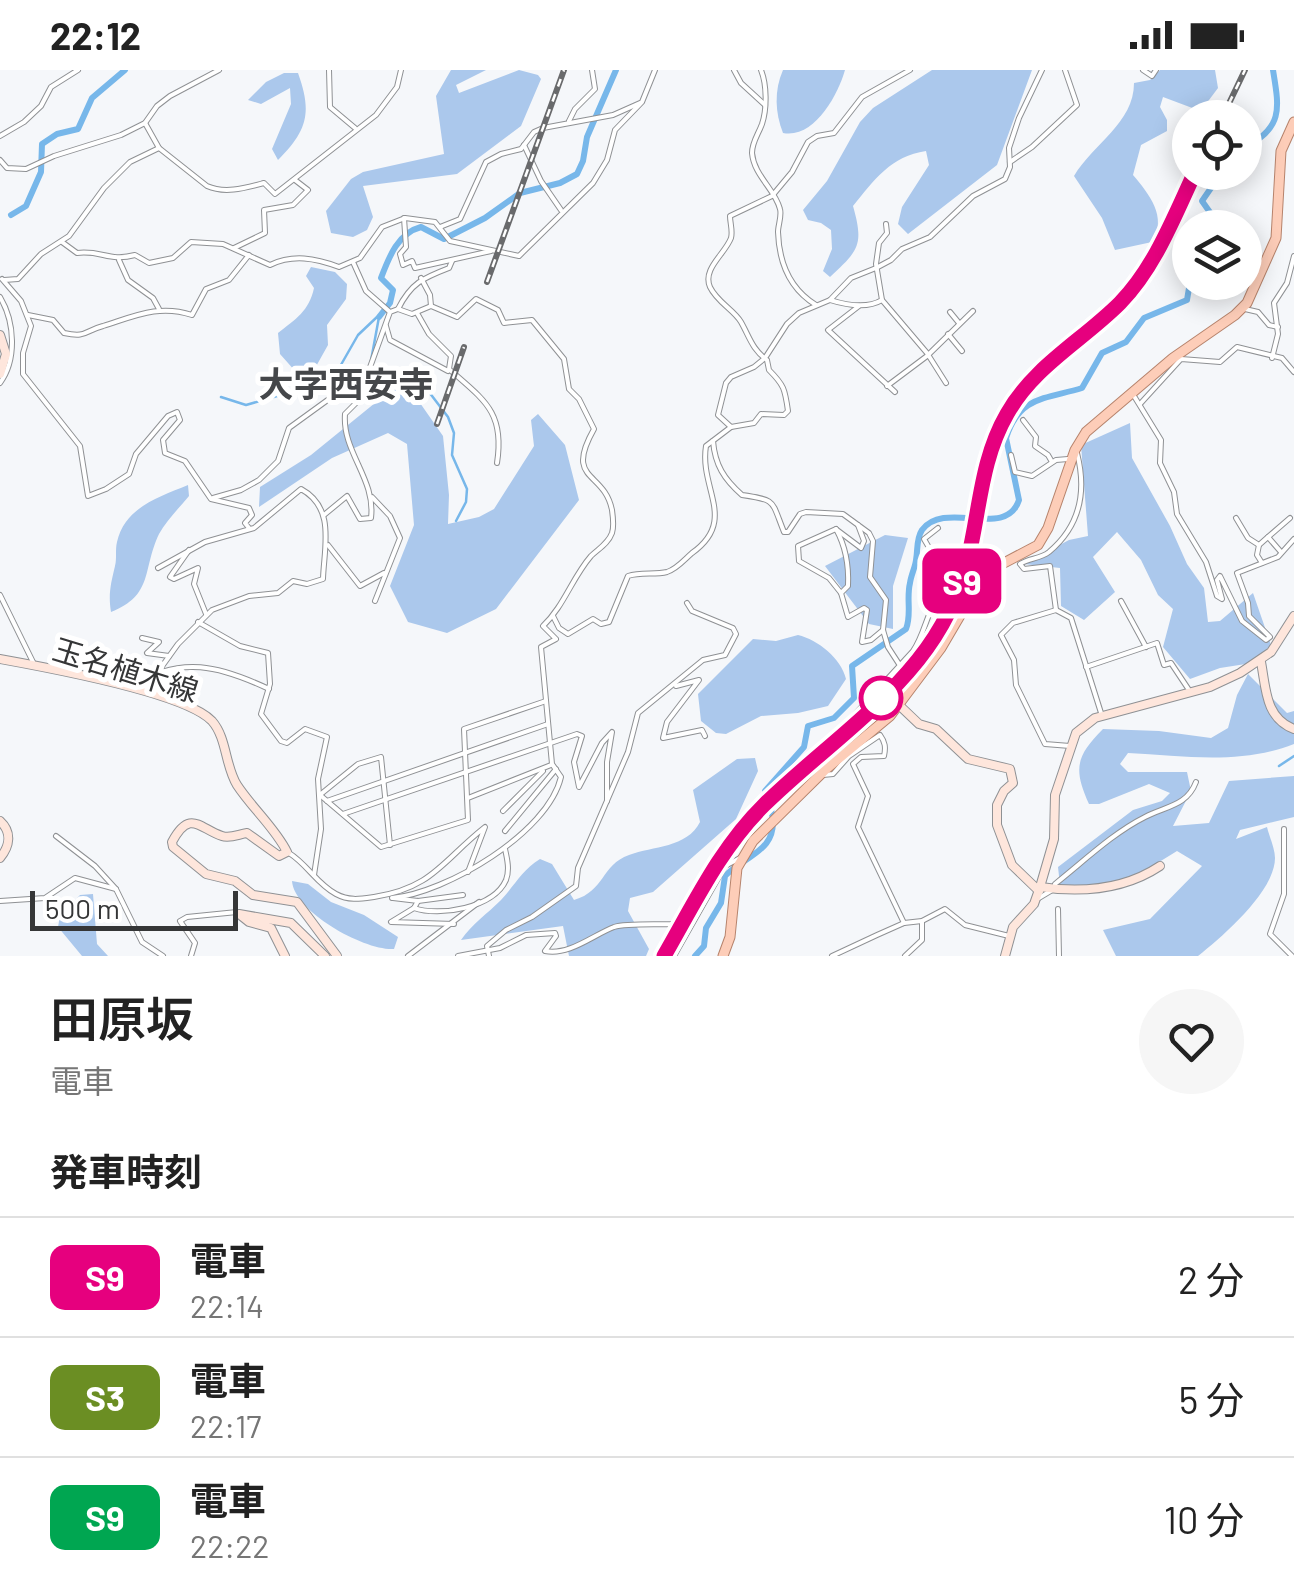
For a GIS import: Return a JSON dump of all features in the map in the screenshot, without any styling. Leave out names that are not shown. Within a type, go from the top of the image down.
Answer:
[{"type":"main road","points":[[723,956],[730,938],[739,864],[774,820],[823,772],[882,725],[941,648],[980,581],[995,566],[1038,544],[1086,432],[1173,358],[1243,308],[1275,242],[1280,151],[1294,122]]},
{"type":"street","points":[[0,136],[24,122],[38,110],[52,86],[78,70]]},
{"type":"street","points":[[0,160],[6,168],[26,169],[54,156],[113,139],[145,123],[156,106],[194,81],[219,70]]},
{"type":"street","points":[[329,70],[326,80],[330,107],[356,130]]},
{"type":"street","points":[[145,123],[158,148],[215,190],[239,190],[264,183],[275,194],[388,102],[401,70]]},
{"type":"street","points":[[569,121],[595,89],[592,70]]},
{"type":"street","points":[[62,242],[76,253],[95,251],[118,260],[136,255],[149,263],[166,261],[191,242],[223,244],[270,265],[289,258],[324,261],[339,267],[364,255],[382,227],[404,218],[426,218],[440,226],[450,241],[512,256],[522,254],[593,183],[607,160],[614,130],[642,102],[654,70]]},
{"type":"street","points":[[734,70],[738,80],[765,105]]},
{"type":"street","points":[[762,70],[765,105],[752,157],[780,207],[782,263],[798,291],[816,305]]},
{"type":"street","points":[[553,616],[558,628],[568,634],[593,619],[601,624],[609,622],[628,576],[669,572],[707,542],[714,529],[715,512],[704,456],[706,446],[731,426],[750,425],[761,414],[788,414],[784,387],[778,376],[769,370],[737,316],[724,308],[710,286],[709,275],[732,234],[730,216],[772,196],[792,172],[808,142],[834,132],[862,97],[910,70]]},
{"type":"street","points":[[731,426],[718,416],[722,390],[731,377],[765,358],[787,324],[830,300],[851,278],[930,236],[972,196],[1005,179],[1018,118],[1042,70]]},
{"type":"street","points":[[1010,162],[1077,106],[1065,70]]},
{"type":"street","points":[[1143,70],[1152,76],[1156,70]]},
{"type":"street","points":[[440,226],[462,216],[486,162],[524,145],[534,132],[569,121],[613,116],[642,102]]},
{"type":"street","points":[[524,145],[541,181],[562,211]]},
{"type":"street","points":[[1,279],[18,279],[41,254],[62,242],[110,182],[134,160],[158,148]]},
{"type":"street","points":[[234,248],[265,233],[264,210],[293,204],[308,190],[294,178]]},
{"type":"street","points":[[404,218],[406,247],[400,254],[404,265],[412,262],[430,294],[431,306]]},
{"type":"street","points":[[886,224],[876,268],[882,300],[927,353],[946,383]]},
{"type":"street","points":[[415,268],[496,250]]},
{"type":"street","points":[[28,315],[53,320],[64,333],[84,336],[102,326],[159,309],[192,314],[202,292],[230,280],[249,255]]},
{"type":"street","points":[[1272,358],[1278,327],[1274,303],[1288,283],[1294,256]]},
{"type":"street","points":[[118,260],[128,280],[153,298],[159,309]]},
{"type":"street","points":[[324,515],[347,496],[360,519],[370,519],[366,476],[346,439],[346,411],[373,386],[369,370],[390,312],[398,309],[421,278],[449,268],[452,261]]},
{"type":"street","points":[[353,262],[366,291],[390,312]]},
{"type":"street","points":[[1,279],[28,315],[31,329],[22,353],[23,374],[80,446],[88,496],[129,474],[136,454],[168,416],[177,412],[180,420],[163,440],[165,453],[185,461],[211,499],[249,508],[252,514],[245,524],[249,528]]},
{"type":"street","points":[[0,297],[8,316],[11,344],[10,368],[0,383]]},
{"type":"street","points":[[337,956],[297,902],[253,896],[235,881],[206,874],[177,853],[172,842],[174,836],[188,825],[200,823],[226,837],[247,832],[280,856],[287,852],[302,862],[329,890],[347,899],[408,896],[468,872],[505,848],[554,794],[560,782],[550,744],[541,647],[556,639],[542,626],[553,616],[579,572],[607,542],[612,530],[611,506],[584,464],[583,449],[594,429],[580,400],[569,390],[564,359],[532,320],[504,322],[490,303],[476,298],[457,317],[431,306],[417,313],[398,309]]},
{"type":"street","points":[[830,300],[859,306],[882,300]]},
{"type":"street","points":[[859,306],[828,330],[895,392]]},
{"type":"street","points":[[1243,308],[1258,312],[1278,327]]},
{"type":"street","points":[[887,386],[912,369],[972,311]]},
{"type":"street","points":[[950,312],[959,324]]},
{"type":"street","points":[[417,313],[429,334],[450,356],[449,369],[488,403],[497,418],[497,462]]},
{"type":"street","points":[[386,322],[390,340],[448,370]]},
{"type":"street","points":[[948,334],[962,351]]},
{"type":"street","points":[[0,335],[6,354],[0,374]]},
{"type":"street","points":[[1140,404],[1181,358],[1220,362],[1236,347],[1288,362],[1294,372]]},
{"type":"street","points":[[211,499],[258,480],[278,460],[289,428],[369,370]]},
{"type":"street","points":[[1131,393],[1161,440],[1160,463],[1174,492],[1178,519],[1201,553],[1218,596],[1222,599],[1217,580],[1220,576],[1238,615],[1266,640],[1270,637],[1249,616],[1248,603],[1236,576],[1238,571],[1278,558],[1294,539]]},
{"type":"street","points":[[1023,420],[1036,437],[1035,446],[1052,462]]},
{"type":"street","points":[[713,441],[718,466],[729,484],[742,496],[763,496],[772,501],[784,532],[806,512],[843,514],[870,533],[874,542],[870,577],[886,600],[883,630],[899,664]]},
{"type":"street","points":[[1011,455],[1015,472],[1032,476],[1052,462],[1074,454],[1082,481],[1077,516],[1047,555],[1020,564],[1024,569],[1050,566],[1056,610]]},
{"type":"street","points":[[155,676],[198,622],[222,604],[278,593],[293,580],[307,584],[322,579],[327,544],[324,515],[301,489],[262,524],[189,549],[158,568]]},
{"type":"street","points":[[368,494],[390,516],[400,538],[376,601]]},
{"type":"street","points":[[1236,518],[1248,538],[1259,545]]},
{"type":"street","points":[[1262,565],[1259,545],[1290,518]]},
{"type":"street","points":[[836,530],[861,548],[864,541],[858,525]]},
{"type":"street","points":[[938,528],[924,539],[938,564]]},
{"type":"street","points":[[836,530],[796,548],[799,561],[825,574],[841,592],[848,617],[864,608],[868,610],[862,642],[883,630]]},
{"type":"street","points":[[836,530],[846,550],[848,586],[841,592]]},
{"type":"street","points":[[1268,537],[1281,552]]},
{"type":"street","points":[[327,544],[360,586],[384,574]]},
{"type":"street","points":[[1038,544],[1052,548]]},
{"type":"street","points":[[189,549],[170,577],[174,579],[198,568],[194,584],[206,614]]},
{"type":"street","points":[[937,598],[934,579],[938,564],[957,551]]},
{"type":"street","points":[[904,924],[858,827],[868,796],[853,764],[861,756],[884,756],[882,738],[880,735],[866,742],[834,774],[823,772],[822,750],[923,636],[937,598],[949,586],[995,566]]},
{"type":"street","points":[[0,595],[34,665]]},
{"type":"street","points":[[1121,600],[1146,647]]},
{"type":"street","points":[[488,953],[506,930],[576,886],[578,868],[628,752],[638,712],[703,660],[724,656],[735,640],[736,634],[729,624],[692,611],[688,603]]},
{"type":"street","points":[[1070,746],[1045,744],[1016,685],[1014,660],[1001,634],[1012,623],[1056,610],[1071,618],[1102,716]]},
{"type":"street","points":[[1005,956],[1008,936],[1038,893],[1054,839],[1054,803],[1070,746],[1082,726],[1102,716],[1210,687],[1260,662],[1294,616]]},
{"type":"street","points":[[198,622],[240,646],[268,653],[269,690],[261,714],[281,741],[287,742],[305,730],[328,737],[318,779],[321,829],[314,875]]},
{"type":"street","points":[[142,638],[159,642],[147,654],[170,656]]},
{"type":"street","points":[[1086,667],[1156,643],[1164,665],[1171,662],[1191,693]]},
{"type":"street","name":"玉名植木線","points":[[0,658],[182,702],[211,720],[235,783],[287,852]]},
{"type":"street","points":[[1260,662],[1272,714],[1294,729]]},
{"type":"street","points":[[128,688],[183,667],[208,666],[269,690]]},
{"type":"street","points":[[672,687],[699,680],[667,722],[664,738],[702,730],[705,736]]},
{"type":"street","points":[[320,795],[382,848],[468,820],[464,729],[546,701]]},
{"type":"street","points":[[899,705],[919,724],[936,729],[968,759],[1010,769],[1013,783],[997,806],[997,825],[1012,865],[1038,893]]},
{"type":"street","points":[[327,801],[548,724]]},
{"type":"street","points":[[343,814],[574,734],[582,736],[574,762],[579,786],[612,732],[607,802]]},
{"type":"street","points":[[320,795],[358,764],[381,756],[390,845]]},
{"type":"street","points":[[468,798],[554,766]]},
{"type":"street","points":[[505,831],[554,766]]},
{"type":"street","points":[[503,812],[546,767]]},
{"type":"street","points":[[1054,889],[1055,884],[1127,828],[1182,802],[1196,782]]},
{"type":"street","points":[[0,820],[8,837],[0,858]]},
{"type":"street","points":[[391,896],[442,869],[485,827],[468,872]]},
{"type":"street","points":[[1284,829],[1284,894],[1270,934],[1292,956]]},
{"type":"street","points":[[56,836],[95,866],[116,889],[142,942],[163,956]]},
{"type":"street","points":[[408,956],[500,888],[507,879],[505,848]]},
{"type":"street","points":[[674,956],[725,866],[739,864]]},
{"type":"street","points":[[1038,893],[1098,889],[1137,878],[1160,866]]},
{"type":"street","points":[[0,901],[45,898],[75,878],[116,889]]},
{"type":"street","points":[[391,896],[418,901],[460,896],[444,910]]},
{"type":"street","points":[[418,901],[414,908],[391,922],[454,924]]},
{"type":"street","points":[[414,908],[444,910],[479,902]]},
{"type":"street","points":[[832,956],[948,909],[965,925],[1008,936]]},
{"type":"street","points":[[1058,909],[1060,956]]},
{"type":"street","points":[[191,956],[195,943],[180,924],[184,918],[235,911],[291,923],[325,956]]},
{"type":"street","points":[[239,914],[240,918],[271,928],[285,956]]},
{"type":"street","points":[[905,956],[922,940],[922,921]]},
{"type":"street","points":[[458,956],[488,953],[526,935],[555,933],[545,951],[554,953],[593,940],[618,926],[672,924]]},
{"type":"shaded area","points":[[451,70],[486,70],[456,85],[459,93],[519,70],[541,79],[521,126],[457,174],[363,186],[373,217],[367,230],[353,237],[331,233],[326,211],[351,179],[363,172],[444,154],[436,96]]},
{"type":"shaded area","points":[[783,70],[845,70],[823,113],[794,133],[783,133],[778,118],[777,93]]},
{"type":"shaded area","points":[[932,70],[1032,70],[997,165],[908,234],[898,224],[902,207],[929,165],[926,151],[893,164],[853,206],[858,230],[856,246],[830,277],[823,271],[832,249],[831,230],[808,220],[803,210],[827,181],[860,122],[873,108]]},
{"type":"shaded area","points":[[1160,70],[1215,70],[1218,88],[1209,100],[1163,97],[1160,107],[1167,120],[1167,131],[1141,145],[1133,175],[1155,206],[1156,233],[1152,242],[1115,250],[1102,218],[1074,176],[1120,122],[1134,83],[1150,80]]},
{"type":"shaded area","points":[[284,73],[298,73],[306,110],[296,139],[278,160],[272,149],[291,104],[290,88],[261,104],[248,100],[266,82]]},
{"type":"shaded area","points":[[311,267],[335,272],[347,284],[346,299],[327,325],[328,345],[314,370],[296,372],[280,354],[278,333],[309,303],[314,288],[306,276]]},
{"type":"shaded area","points":[[391,390],[411,390],[443,436],[448,524],[494,509],[534,446],[531,420],[538,414],[565,445],[579,500],[496,609],[447,633],[408,622],[390,586],[414,525],[407,444],[388,433],[332,458],[259,507],[260,487],[311,455]]},
{"type":"shaded area","points":[[1130,423],[1132,458],[1187,564],[1204,588],[1208,622],[1220,621],[1253,593],[1271,645],[1252,663],[1220,668],[1190,679],[1163,647],[1173,609],[1158,595],[1141,560],[1117,532],[1093,557],[1115,592],[1084,620],[1061,606],[1060,568],[1024,564],[1069,540],[1088,536],[1081,445]]},
{"type":"shaded area","points":[[188,485],[189,496],[159,534],[141,589],[111,612],[116,545],[127,520],[145,505]]},
{"type":"shaded area","points":[[885,535],[908,538],[893,586],[893,629],[869,624],[825,566]]},
{"type":"shaded area","points":[[798,635],[828,651],[843,671],[846,679],[828,706],[761,716],[726,734],[716,733],[701,721],[698,694],[753,639],[776,641]]},
{"type":"shaded area","points":[[1248,674],[1287,713],[1294,711],[1294,744],[1233,757],[1128,753],[1120,764],[1128,772],[1187,772],[1191,791],[1173,826],[1209,823],[1229,781],[1294,776],[1294,817],[1240,830],[1236,839],[1267,827],[1275,858],[1273,871],[1246,912],[1198,956],[1116,956],[1103,930],[1150,919],[1202,866],[1177,851],[1122,879],[1093,885],[1060,885],[1058,867],[1133,810],[1162,801],[1170,793],[1149,784],[1099,804],[1089,804],[1079,772],[1082,755],[1103,729],[1211,738],[1228,728],[1237,695]]},
{"type":"shaded area","points":[[755,758],[758,771],[736,819],[653,892],[630,898],[628,911],[649,949],[646,956],[569,956],[563,926],[461,940],[540,859],[552,864],[574,900],[592,891],[620,859],[687,837],[700,822],[693,790],[737,759]]},
{"type":"shaded area","points":[[292,881],[308,884],[331,902],[364,915],[398,937],[394,949],[366,944],[318,917],[296,893]]},
{"type":"shaded area","points":[[93,894],[97,944],[108,956],[82,956],[58,927],[60,916],[80,895]]},
{"type":"waterway","points":[[11,215],[26,206],[41,172],[42,144],[57,134],[78,129],[92,98],[125,70]]},
{"type":"waterway","points":[[379,317],[390,303],[393,290],[381,278],[391,254],[406,235],[421,227],[444,239],[485,218],[520,193],[560,183],[577,174],[587,137],[616,70]]},
{"type":"waterway","points":[[1262,136],[1276,115],[1273,70]]},
{"type":"waterway","points":[[1208,210],[1202,201],[1210,190]]},
{"type":"waterway","points":[[695,956],[704,946],[706,928],[721,903],[725,876],[765,845],[770,836],[772,814],[765,791],[804,747],[808,726],[834,718],[854,698],[852,666],[906,629],[909,589],[922,530],[932,521],[945,518],[989,519],[1012,512],[1019,500],[1006,438],[1018,414],[1035,401],[1082,388],[1102,353],[1126,342],[1144,318],[1187,300]]},
{"type":"waterway","points":[[221,397],[246,405],[319,388],[338,370],[358,335],[377,317]]},
{"type":"waterway","points":[[379,317],[370,366],[429,392],[448,417],[454,433],[452,455],[467,489],[466,502],[456,521]]},
{"type":"waterway","points":[[1279,766],[1294,756]]},
{"type":"tunnel","points":[[1100,318],[1103,322]]},
{"type":"tunnel","points":[[673,924],[686,931]]},
{"type":"railway","points":[[487,282],[564,70]]},
{"type":"railway","points":[[1231,100],[1245,70]]},
{"type":"railway","points":[[664,956],[740,832],[774,796],[880,702],[927,648],[962,580],[987,464],[1007,414],[1031,382],[1132,289],[1163,241],[1187,190]]},
{"type":"railway","points":[[437,424],[464,347]]},
{"type":"train","name":"S9","points":[[664,956],[720,860],[750,820],[866,714],[918,660],[940,628],[962,582],[987,458],[1010,408],[1038,372],[1131,291],[1153,259],[1186,190]]},
{"type":"district","name":"大字西安寺","points":[[346,383]]}]
